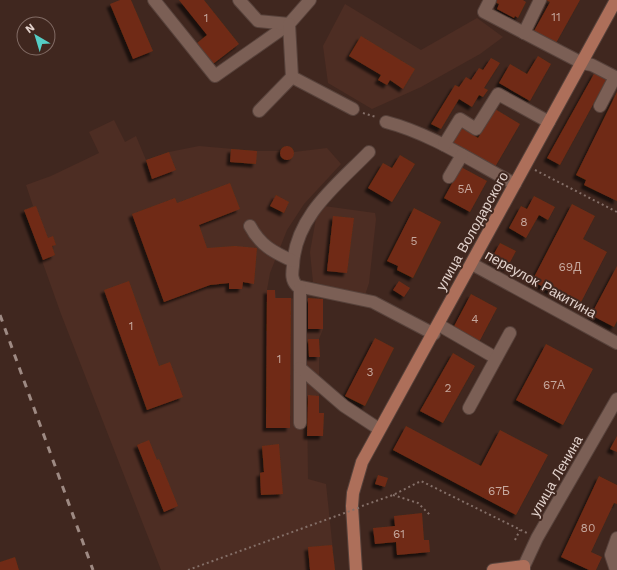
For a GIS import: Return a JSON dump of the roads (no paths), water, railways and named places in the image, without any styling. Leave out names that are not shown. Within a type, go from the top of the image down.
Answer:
[{"type":"main road","name":"улица Володарского","points":[[356,570],[352,506],[357,477],[362,462],[616,0]]},
{"type":"main road","points":[[494,570],[524,568]]},
{"type":"street","points":[[154,0],[215,76],[289,24],[310,0]]},
{"type":"street","points":[[239,0],[258,21],[289,24]]},
{"type":"street","points":[[490,0],[484,12],[582,63],[592,65],[616,78],[600,106]]},
{"type":"street","points":[[524,33],[540,0]]},
{"type":"street","points":[[258,111],[292,78],[289,24]]},
{"type":"street","points":[[292,78],[353,108]]},
{"type":"street","points":[[444,145],[460,120],[476,129],[498,94],[549,122]]},
{"type":"street","points":[[386,122],[410,129],[444,145],[515,184]]},
{"type":"street","points":[[369,152],[321,201],[308,217],[299,235],[293,261],[293,280],[297,286],[300,287],[373,302],[436,329],[496,358]]},
{"type":"street","points":[[449,177],[462,155]]},
{"type":"street","points":[[250,226],[256,237],[268,249],[293,261]]},
{"type":"street","name":"переулок Ракитина","points":[[472,264],[617,343]]},
{"type":"street","points":[[300,287],[300,423]]},
{"type":"street","points":[[469,408],[510,333]]},
{"type":"street","points":[[300,368],[344,406],[379,429]]},
{"type":"street","name":"улица Ленина","points":[[524,568],[537,538],[617,398]]},
{"type":"street","points":[[616,570],[611,555],[617,538]]},
{"type":"railway","points":[[0,315],[93,570]]}]
